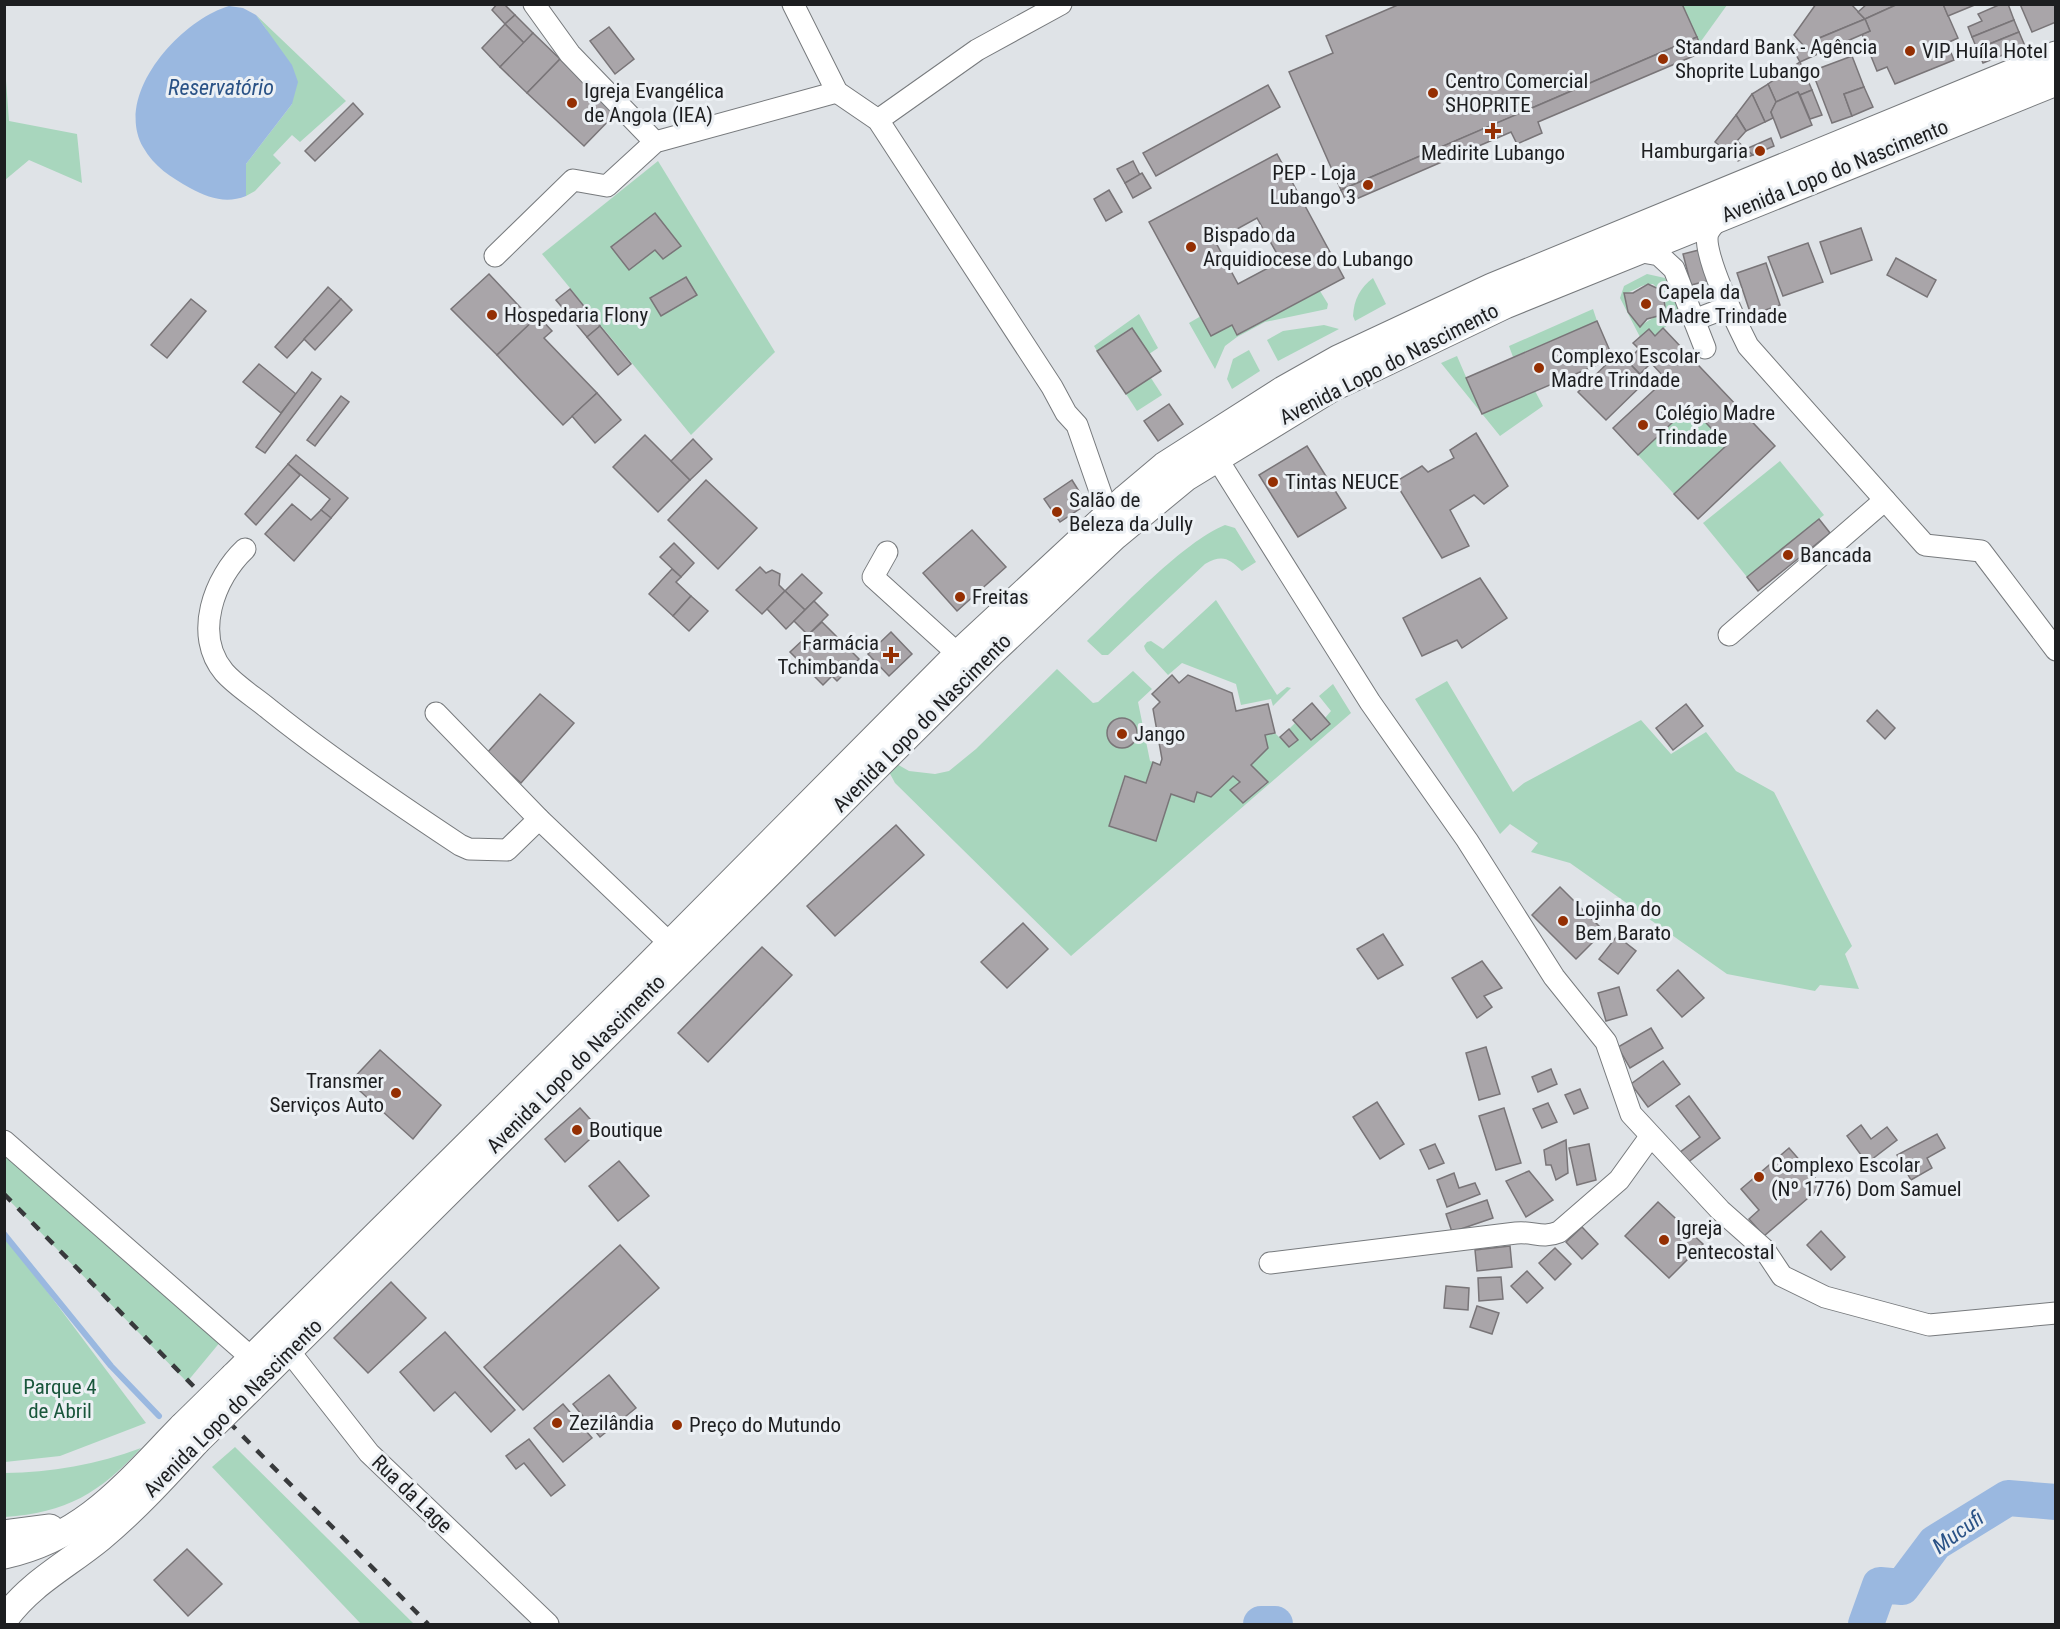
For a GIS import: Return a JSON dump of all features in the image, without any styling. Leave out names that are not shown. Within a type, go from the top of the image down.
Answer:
[{"type":"main road","name":"Avenida Lopo do Nascimento","points":[[245,1374],[289,1351],[958,654],[1108,514],[1164,466],[1283,390],[1346,355],[1492,287],[2055,55]]},
{"type":"main road","name":"Avenida Lopo do Nascimento","points":[[5,1618],[20,1598],[35,1585],[123,1518],[190,1433],[245,1374],[634,980],[676,949],[1115,536],[1185,478],[1332,388],[1419,344],[1505,305],[2055,82]]},
{"type":"main road","name":"Avenida Lopo do Nascimento","points":[[4,1555],[55,1539],[75,1528],[190,1433]]},
{"type":"main road","points":[[4,1534],[38,1531],[64,1524],[108,1502]]},
{"type":"main road","points":[[4,1590],[5,1618]]},
{"type":"street","points":[[793,4],[837,92],[878,120],[1052,387],[1066,413],[1077,425],[1108,514]]},
{"type":"street","points":[[878,120],[977,50],[1061,4]]},
{"type":"street","points":[[531,6],[570,54],[655,142]]},
{"type":"street","points":[[495,256],[573,180],[607,186],[655,142],[837,92]]},
{"type":"street","points":[[1719,218],[1708,232],[1707,245],[1728,307],[1748,346],[1925,545],[1981,551],[2055,650]]},
{"type":"street","points":[[1637,251],[1659,255],[1674,269],[1705,348]]},
{"type":"street","points":[[1694,320],[1728,307]]},
{"type":"street","points":[[1216,457],[1370,702],[1473,849],[1554,977],[1606,1042],[1631,1114],[1720,1210],[1764,1249],[1782,1276],[1825,1297],[1929,1326],[2055,1313]]},
{"type":"street","points":[[1729,635],[1885,500]]},
{"type":"street","points":[[245,549],[218,584],[209,616],[213,648],[224,672],[300,734],[460,845],[469,849],[507,850],[539,819]]},
{"type":"street","points":[[887,552],[873,577],[958,654]]},
{"type":"street","points":[[436,713],[539,819],[676,949]]},
{"type":"street","points":[[1270,1263],[1516,1233],[1528,1232],[1540,1237],[1548,1236],[1559,1232],[1620,1180],[1650,1137]]},
{"type":"street","points":[[4,1141],[245,1374]]},
{"type":"street","name":"Rua da Lage","points":[[289,1351],[369,1453],[549,1624]]},
{"type":"green space","points":[[1682,5],[1727,5],[1699,44]]},
{"type":"green space","points":[[256,15],[346,101],[300,142],[292,135],[273,155],[281,163],[255,191],[246,196],[246,164],[292,104],[266,29]]},
{"type":"green space","points":[[5,67],[9,121],[77,134],[82,183],[29,160],[5,180]]},
{"type":"green space","points":[[658,161],[775,352],[691,435],[542,254]]},
{"type":"green space","points":[[1647,274],[1665,278],[1681,313],[1655,336],[1649,329],[1640,337],[1620,298],[1624,286]],"holes":[[[1653,284],[1665,296],[1666,303],[1662,312],[1640,327],[1628,312],[1624,293]]]},
{"type":"green space","points":[[1373,278],[1386,304],[1355,321],[1353,316],[1356,299]]},
{"type":"green space","points":[[1320,291],[1328,304],[1327,309],[1265,322],[1237,337],[1225,346],[1215,369],[1189,323],[1201,316],[1232,325],[1238,335]]},
{"type":"green space","points":[[1593,309],[1597,321],[1513,357],[1509,346]]},
{"type":"green space","points":[[1139,314],[1158,348],[1149,354],[1131,328],[1097,351],[1094,346]]},
{"type":"green space","points":[[1324,325],[1339,329],[1278,361],[1267,340],[1283,331]]},
{"type":"green space","points":[[1249,350],[1260,371],[1232,389],[1227,379],[1233,359]]},
{"type":"green space","points":[[1457,356],[1482,413],[1441,363]]},
{"type":"green space","points":[[1151,378],[1162,395],[1137,411],[1126,394]]},
{"type":"green space","points":[[1535,391],[1543,406],[1500,436],[1482,414]]},
{"type":"green space","points":[[1690,406],[1727,445],[1674,494],[1638,455]]},
{"type":"green space","points":[[1780,461],[1824,515],[1747,577],[1703,523]]},
{"type":"green space","points":[[1225,525],[1235,528],[1256,562],[1242,571],[1229,560],[1221,558],[1205,564],[1108,655],[1102,655],[1087,641],[1172,560],[1208,534]]},
{"type":"green space","points":[[1216,600],[1277,695],[1287,687],[1291,688],[1273,706],[1271,699],[1241,705],[1236,684],[1182,663],[1168,675],[1146,651],[1144,646],[1151,641],[1163,649]]},
{"type":"green space","points":[[1057,669],[1093,703],[1098,702],[1133,671],[1152,689],[1138,702],[1150,761],[1153,762],[1146,783],[1124,777],[1109,826],[1155,841],[1171,794],[1194,802],[1197,792],[1211,797],[1233,776],[1240,782],[1231,791],[1243,803],[1268,783],[1251,765],[1268,748],[1265,735],[1275,733],[1289,747],[1298,740],[1289,729],[1295,723],[1311,740],[1330,724],[1325,718],[1331,711],[1319,696],[1333,684],[1351,713],[1071,956],[895,783],[888,770],[895,763],[909,771],[935,774],[949,771],[976,749]]},
{"type":"green space","points":[[1447,681],[1513,792],[1524,783],[1641,720],[1671,754],[1706,732],[1736,771],[1774,792],[1852,946],[1845,954],[1859,989],[1820,985],[1815,991],[1727,974],[1570,863],[1531,852],[1538,843],[1510,824],[1500,834],[1415,699]]},
{"type":"green space","points":[[4,1141],[226,1335],[187,1382],[5,1196]]},
{"type":"green space","name":"Parque 4 de Abril","points":[[4,1234],[146,1423],[60,1456],[5,1462]]},
{"type":"green space","points":[[235,1447],[414,1624],[361,1624],[212,1467]]},
{"type":"green space","points":[[141,1448],[111,1477],[80,1498],[46,1511],[5,1517],[5,1473],[74,1466],[108,1459]]},
{"type":"water","name":"Reservatório","points":[[229,6],[243,8],[256,15],[292,65],[298,82],[292,104],[246,164],[246,196],[225,200],[197,192],[164,171],[143,147],[136,126],[137,105],[144,83],[157,62],[191,26]]},
{"type":"building","points":[[497,4],[504,4],[515,15],[505,24],[492,10]]},
{"type":"building","name":"Centro Comercial SHOPRITE","points":[[1400,4],[1682,4],[1697,37],[1341,190],[1289,72],[1333,53],[1326,36]]},
{"type":"building","points":[[1816,4],[1851,4],[1865,19],[1817,39],[1822,52],[1800,62],[1794,51],[1804,46],[1794,35]]},
{"type":"building","points":[[1867,4],[1898,4],[1865,19],[1858,12]]},
{"type":"building","name":"VIP Huíla Hotel","points":[[1898,4],[1943,4],[1958,38],[1947,43],[1954,60],[1895,84],[1887,67],[1877,71],[1862,34],[1870,31],[1865,19]]},
{"type":"building","points":[[1943,4],[1977,4],[1948,16]]},
{"type":"building","points":[[2001,4],[2008,4],[2014,20],[1972,37],[1968,27],[1982,21],[1978,14]]},
{"type":"building","points":[[2020,4],[2056,4],[2056,22],[2032,32]]},
{"type":"building","points":[[515,15],[533,33],[524,43],[505,24]]},
{"type":"building","points":[[1865,19],[1870,31],[1822,52],[1817,39]]},
{"type":"building","points":[[2014,20],[2019,32],[1977,49],[1972,37]]},
{"type":"building","points":[[505,24],[524,43],[500,67],[482,48]]},
{"type":"building","points":[[609,27],[634,59],[615,74],[590,41]]},
{"type":"building","points":[[2019,32],[2025,46],[1983,63],[1977,49]]},
{"type":"building","points":[[533,33],[560,59],[527,93],[500,67]]},
{"type":"building","points":[[1697,37],[1703,52],[1538,122],[1542,133],[1517,144],[1511,132],[1347,203],[1341,190]]},
{"type":"building","points":[[1852,56],[1864,87],[1844,94],[1852,116],[1832,123],[1812,71]]},
{"type":"building","name":"Igreja Evangélica de Angola (IEA)","points":[[560,59],[617,112],[584,146],[527,93]]},
{"type":"building","points":[[1800,62],[1812,90],[1800,95],[1798,92],[1776,102],[1768,84]]},
{"type":"building","points":[[1768,84],[1776,102],[1771,112],[1773,118],[1765,122],[1752,94]]},
{"type":"building","points":[[1268,85],[1280,107],[1156,176],[1143,153]]},
{"type":"building","points":[[1864,87],[1873,107],[1852,116],[1844,94]]},
{"type":"building","points":[[1812,90],[1822,115],[1810,119],[1800,95]]},
{"type":"building","points":[[1798,92],[1812,125],[1781,138],[1771,112],[1776,102]]},
{"type":"building","points":[[1752,94],[1765,122],[1746,131],[1736,115]]},
{"type":"building","points":[[353,103],[363,114],[315,161],[305,151]]},
{"type":"building","points":[[1736,115],[1746,131],[1737,141],[1753,155],[1738,161],[1715,142]]},
{"type":"building","points":[[1771,138],[1774,146],[1753,155],[1746,149]]},
{"type":"building","name":"Bispado da Arquidiocese do Lubango","points":[[1277,154],[1344,278],[1237,335],[1232,325],[1211,336],[1149,222]],"holes":[[[1257,218],[1281,261],[1238,284],[1215,241]]]},
{"type":"building","points":[[1133,161],[1140,175],[1125,183],[1117,169]]},
{"type":"building","points":[[1142,173],[1151,188],[1133,198],[1125,183]]},
{"type":"building","points":[[1109,190],[1122,212],[1106,221],[1094,199]]},
{"type":"building","points":[[655,213],[681,246],[663,259],[655,250],[629,270],[611,247]]},
{"type":"building","points":[[1861,228],[1872,260],[1831,274],[1820,242]]},
{"type":"building","points":[[1808,243],[1823,282],[1783,296],[1768,257]]},
{"type":"building","points":[[1699,250],[1707,281],[1691,285],[1683,254]]},
{"type":"building","points":[[1896,258],[1936,280],[1927,297],[1887,275]]},
{"type":"building","points":[[1766,263],[1780,305],[1751,315],[1737,273]]},
{"type":"building","name":"Hospedaria Flony","points":[[489,274],[533,321],[497,355],[451,309]]},
{"type":"building","points":[[686,277],[697,295],[661,316],[650,298]]},
{"type":"building","name":"Capela da Madre Trindade","points":[[1648,284],[1663,291],[1665,307],[1658,316],[1647,319],[1640,327],[1628,312],[1624,293],[1633,293]]},
{"type":"building","points":[[328,287],[341,299],[287,358],[275,347]]},
{"type":"building","points":[[570,289],[600,326],[587,337],[556,300]]},
{"type":"building","points":[[191,299],[206,311],[167,358],[151,345]]},
{"type":"building","points":[[341,299],[352,310],[315,350],[304,339]]},
{"type":"building","points":[[538,316],[552,331],[544,338],[597,393],[563,425],[497,355]]},
{"type":"building","name":"Complexo Escolar Madre Trindade","points":[[1597,321],[1613,358],[1482,414],[1466,378]]},
{"type":"building","points":[[600,326],[631,364],[618,375],[587,337]]},
{"type":"building","points":[[1132,328],[1161,371],[1126,394],[1097,351]]},
{"type":"building","name":"Colégio Madre Trindade","points":[[1663,328],[1775,446],[1698,519],[1674,494],[1727,445],[1690,406],[1638,455],[1613,428],[1666,379],[1651,363],[1640,374],[1627,361],[1639,349],[1633,343],[1649,329],[1655,336]]},
{"type":"building","points":[[1619,352],[1646,381],[1606,420],[1578,392]]},
{"type":"building","points":[[259,364],[296,394],[281,413],[243,382]]},
{"type":"building","points":[[312,372],[321,379],[265,453],[256,447]]},
{"type":"building","points":[[597,393],[621,420],[595,443],[572,416]]},
{"type":"building","points":[[341,396],[349,402],[315,446],[307,440]]},
{"type":"building","points":[[1169,404],[1183,424],[1158,441],[1144,421]]},
{"type":"building","points":[[1476,433],[1508,486],[1484,504],[1474,495],[1450,510],[1469,546],[1442,558],[1395,482],[1422,466],[1428,472],[1454,458],[1450,450]]},
{"type":"building","points":[[645,435],[690,480],[658,512],[613,467]]},
{"type":"building","points":[[693,439],[712,459],[690,480],[671,461]]},
{"type":"building","points":[[1307,446],[1346,508],[1298,537],[1259,475]]},
{"type":"building","points":[[296,455],[348,498],[331,518],[321,510],[330,499],[288,464]]},
{"type":"building","points":[[288,464],[300,475],[256,525],[245,514]]},
{"type":"building","points":[[706,480],[757,528],[718,569],[668,520]]},
{"type":"building","points":[[1072,480],[1087,504],[1060,522],[1044,499]]},
{"type":"building","points":[[292,504],[311,520],[321,510],[331,518],[294,561],[265,534]]},
{"type":"building","name":"Bancada","points":[[1819,519],[1830,533],[1758,591],[1747,577]]},
{"type":"building","points":[[972,530],[1006,567],[957,611],[923,573]]},
{"type":"building","points":[[674,543],[694,563],[681,577],[660,557]]},
{"type":"building","points":[[760,567],[766,573],[772,570],[780,574],[779,585],[785,591],[762,614],[736,590]]},
{"type":"building","points":[[672,569],[681,577],[676,582],[691,596],[673,616],[649,594]]},
{"type":"building","points":[[802,574],[822,593],[805,610],[785,591]]},
{"type":"building","points":[[1480,578],[1507,618],[1462,648],[1457,640],[1422,656],[1403,618]]},
{"type":"building","points":[[785,591],[805,610],[786,629],[767,609]]},
{"type":"building","points":[[691,596],[708,611],[689,631],[673,616]]},
{"type":"building","points":[[814,601],[828,615],[808,635],[794,621]]},
{"type":"building","points":[[822,622],[859,659],[837,681],[832,676],[823,685],[790,652]]},
{"type":"building","points":[[891,632],[912,654],[889,676],[868,654]]},
{"type":"building","points":[[1172,675],[1179,683],[1188,675],[1232,693],[1236,711],[1268,704],[1275,733],[1265,735],[1268,748],[1251,765],[1268,782],[1243,803],[1230,790],[1240,782],[1233,776],[1211,797],[1197,792],[1194,802],[1171,794],[1156,841],[1109,826],[1125,776],[1146,783],[1153,762],[1160,765],[1162,759],[1153,709],[1160,702],[1152,694]]},
{"type":"building","points":[[540,694],[574,723],[521,783],[487,753]]},
{"type":"building","points":[[1312,703],[1330,724],[1311,740],[1293,720]]},
{"type":"building","points":[[1686,704],[1703,726],[1673,750],[1656,728]]},
{"type":"building","points":[[1877,710],[1895,728],[1885,739],[1867,721]]},
{"type":"building","name":"Jango","points":[[1122,718],[1133,722],[1137,733],[1133,744],[1122,748],[1111,744],[1107,733],[1111,722]]},
{"type":"building","points":[[1289,729],[1298,740],[1289,747],[1280,737]]},
{"type":"building","points":[[896,825],[924,855],[835,936],[807,906]]},
{"type":"building","points":[[1560,887],[1604,931],[1576,959],[1532,915]]},
{"type":"building","points":[[1023,923],[1048,949],[1007,988],[981,962]]},
{"type":"building","points":[[1383,934],[1403,965],[1378,979],[1357,949]]},
{"type":"building","points":[[1617,936],[1636,951],[1618,974],[1599,959]]},
{"type":"building","points":[[762,947],[792,975],[708,1062],[678,1033]]},
{"type":"building","points":[[1482,961],[1502,988],[1484,996],[1492,1007],[1477,1018],[1452,978]]},
{"type":"building","points":[[1678,970],[1704,998],[1682,1017],[1657,990]]},
{"type":"building","points":[[1619,987],[1627,1015],[1606,1021],[1598,993]]},
{"type":"building","points":[[1651,1028],[1663,1048],[1630,1068],[1618,1047]]},
{"type":"building","points":[[1486,1047],[1500,1094],[1479,1100],[1466,1053]]},
{"type":"building","name":"Transmer Serviços Auto","points":[[380,1050],[441,1105],[413,1139],[350,1082]]},
{"type":"building","points":[[1663,1061],[1680,1084],[1648,1107],[1631,1084]]},
{"type":"building","points":[[1551,1069],[1557,1084],[1538,1092],[1532,1077]]},
{"type":"building","points":[[1580,1089],[1588,1108],[1574,1114],[1565,1095]]},
{"type":"building","points":[[1689,1096],[1720,1138],[1683,1166],[1675,1156],[1700,1137],[1676,1106]]},
{"type":"building","points":[[1377,1102],[1404,1144],[1380,1159],[1353,1117]]},
{"type":"building","points":[[1548,1103],[1557,1122],[1542,1128],[1533,1109]]},
{"type":"building","points":[[580,1108],[600,1130],[565,1162],[545,1139]]},
{"type":"building","points":[[1504,1108],[1521,1163],[1496,1170],[1479,1116]]},
{"type":"building","points":[[1861,1125],[1871,1139],[1887,1127],[1897,1140],[1867,1163],[1847,1136]]},
{"type":"building","points":[[1937,1134],[1945,1148],[1927,1158],[1932,1168],[1911,1180],[1897,1155]]},
{"type":"building","points":[[1566,1140],[1568,1173],[1556,1180],[1551,1165],[1546,1165],[1544,1150]]},
{"type":"building","points":[[1435,1144],[1444,1163],[1429,1169],[1420,1150]]},
{"type":"building","points":[[1589,1144],[1596,1180],[1577,1185],[1569,1148]]},
{"type":"building","points":[[1789,1148],[1822,1186],[1764,1236],[1749,1219],[1759,1210],[1741,1189]]},
{"type":"building","points":[[619,1161],[649,1196],[618,1221],[589,1186]]},
{"type":"building","points":[[1529,1171],[1553,1200],[1526,1217],[1506,1181]]},
{"type":"building","points":[[1454,1173],[1459,1188],[1475,1183],[1480,1194],[1447,1207],[1437,1180]]},
{"type":"building","points":[[1487,1200],[1493,1218],[1452,1232],[1446,1214]]},
{"type":"building","name":"Igreja Pentecostal","points":[[1658,1202],[1703,1244],[1669,1278],[1625,1236]]},
{"type":"building","points":[[1582,1227],[1598,1244],[1582,1259],[1566,1242]]},
{"type":"building","points":[[1821,1231],[1845,1257],[1831,1270],[1807,1245]]},
{"type":"building","points":[[620,1245],[659,1288],[523,1410],[484,1367]]},
{"type":"building","points":[[1510,1246],[1512,1267],[1477,1271],[1475,1250]]},
{"type":"building","points":[[1555,1248],[1571,1264],[1555,1280],[1539,1263]]},
{"type":"building","points":[[1527,1271],[1543,1288],[1527,1303],[1511,1286]]},
{"type":"building","points":[[1501,1277],[1503,1299],[1479,1301],[1478,1278]]},
{"type":"building","points":[[391,1282],[426,1318],[368,1373],[334,1338]]},
{"type":"building","points":[[1446,1286],[1469,1288],[1468,1310],[1444,1308]]},
{"type":"building","points":[[1477,1306],[1499,1313],[1492,1334],[1470,1327]]},
{"type":"building","points":[[445,1332],[515,1410],[491,1432],[455,1392],[434,1411],[400,1372]]},
{"type":"building","points":[[609,1375],[636,1408],[600,1437],[573,1404]]},
{"type":"building","points":[[563,1404],[592,1438],[563,1462],[534,1428]]},
{"type":"building","points":[[529,1439],[565,1485],[551,1496],[524,1463],[516,1469],[506,1456]]},
{"type":"building","points":[[187,1549],[222,1584],[188,1616],[154,1580]]},
{"type":"waterway","points":[[4,1234],[111,1366],[159,1416]]},
{"type":"waterway","name":"Mucufi","points":[[1866,1624],[1880,1585],[1902,1587],[1935,1543],[2008,1498],[2056,1502]]},
{"type":"waterway","name":"Mucufi","points":[[1261,1624],[1275,1624]]},
{"type":"railway","points":[[4,1194],[428,1624]]},
{"type":"place","name":"VIP Huíla Hotel","points":[[1910,51]]},
{"type":"place","name":"Standard Bank - Agência Shoprite Lubango","points":[[1663,59]]},
{"type":"place","name":"Centro Comercial SHOPRITE","points":[[1433,93]]},
{"type":"place","name":"Igreja Evangélica de Angola (IEA)","points":[[572,103]]},
{"type":"place","name":"Medirite Lubango","points":[[1493,131]]},
{"type":"place","name":"Hamburgaria","points":[[1760,151]]},
{"type":"place","name":"PEP - Loja Lubango 3","points":[[1368,185]]},
{"type":"place","name":"Bispado da Arquidiocese do Lubango","points":[[1191,247]]},
{"type":"place","name":"Capela da Madre Trindade","points":[[1646,304]]},
{"type":"place","name":"Hospedaria Flony","points":[[492,315]]},
{"type":"place","name":"Complexo Escolar Madre Trindade","points":[[1539,368]]},
{"type":"place","name":"Colégio Madre Trindade","points":[[1643,425]]},
{"type":"place","name":"Tintas NEUCE","points":[[1273,482]]},
{"type":"place","name":"Salão de Beleza da Jully","points":[[1057,512]]},
{"type":"place","name":"Bancada","points":[[1788,555]]},
{"type":"place","name":"Freitas","points":[[960,597]]},
{"type":"place","name":"Farmácia Tchimbanda","points":[[891,655]]},
{"type":"place","name":"Jango","points":[[1122,734]]},
{"type":"place","name":"Lojinha do Bem Barato","points":[[1563,921]]},
{"type":"place","name":"Transmer Serviços Auto","points":[[396,1093]]},
{"type":"place","name":"Boutique","points":[[577,1130]]},
{"type":"place","name":"Complexo Escolar (Nº 1776) Dom Samuel","points":[[1759,1177]]},
{"type":"place","name":"Igreja Pentecostal","points":[[1664,1240]]},
{"type":"place","name":"Zezilândia","points":[[557,1423]]},
{"type":"place","name":"Preço do Mutundo","points":[[677,1425]]}]
